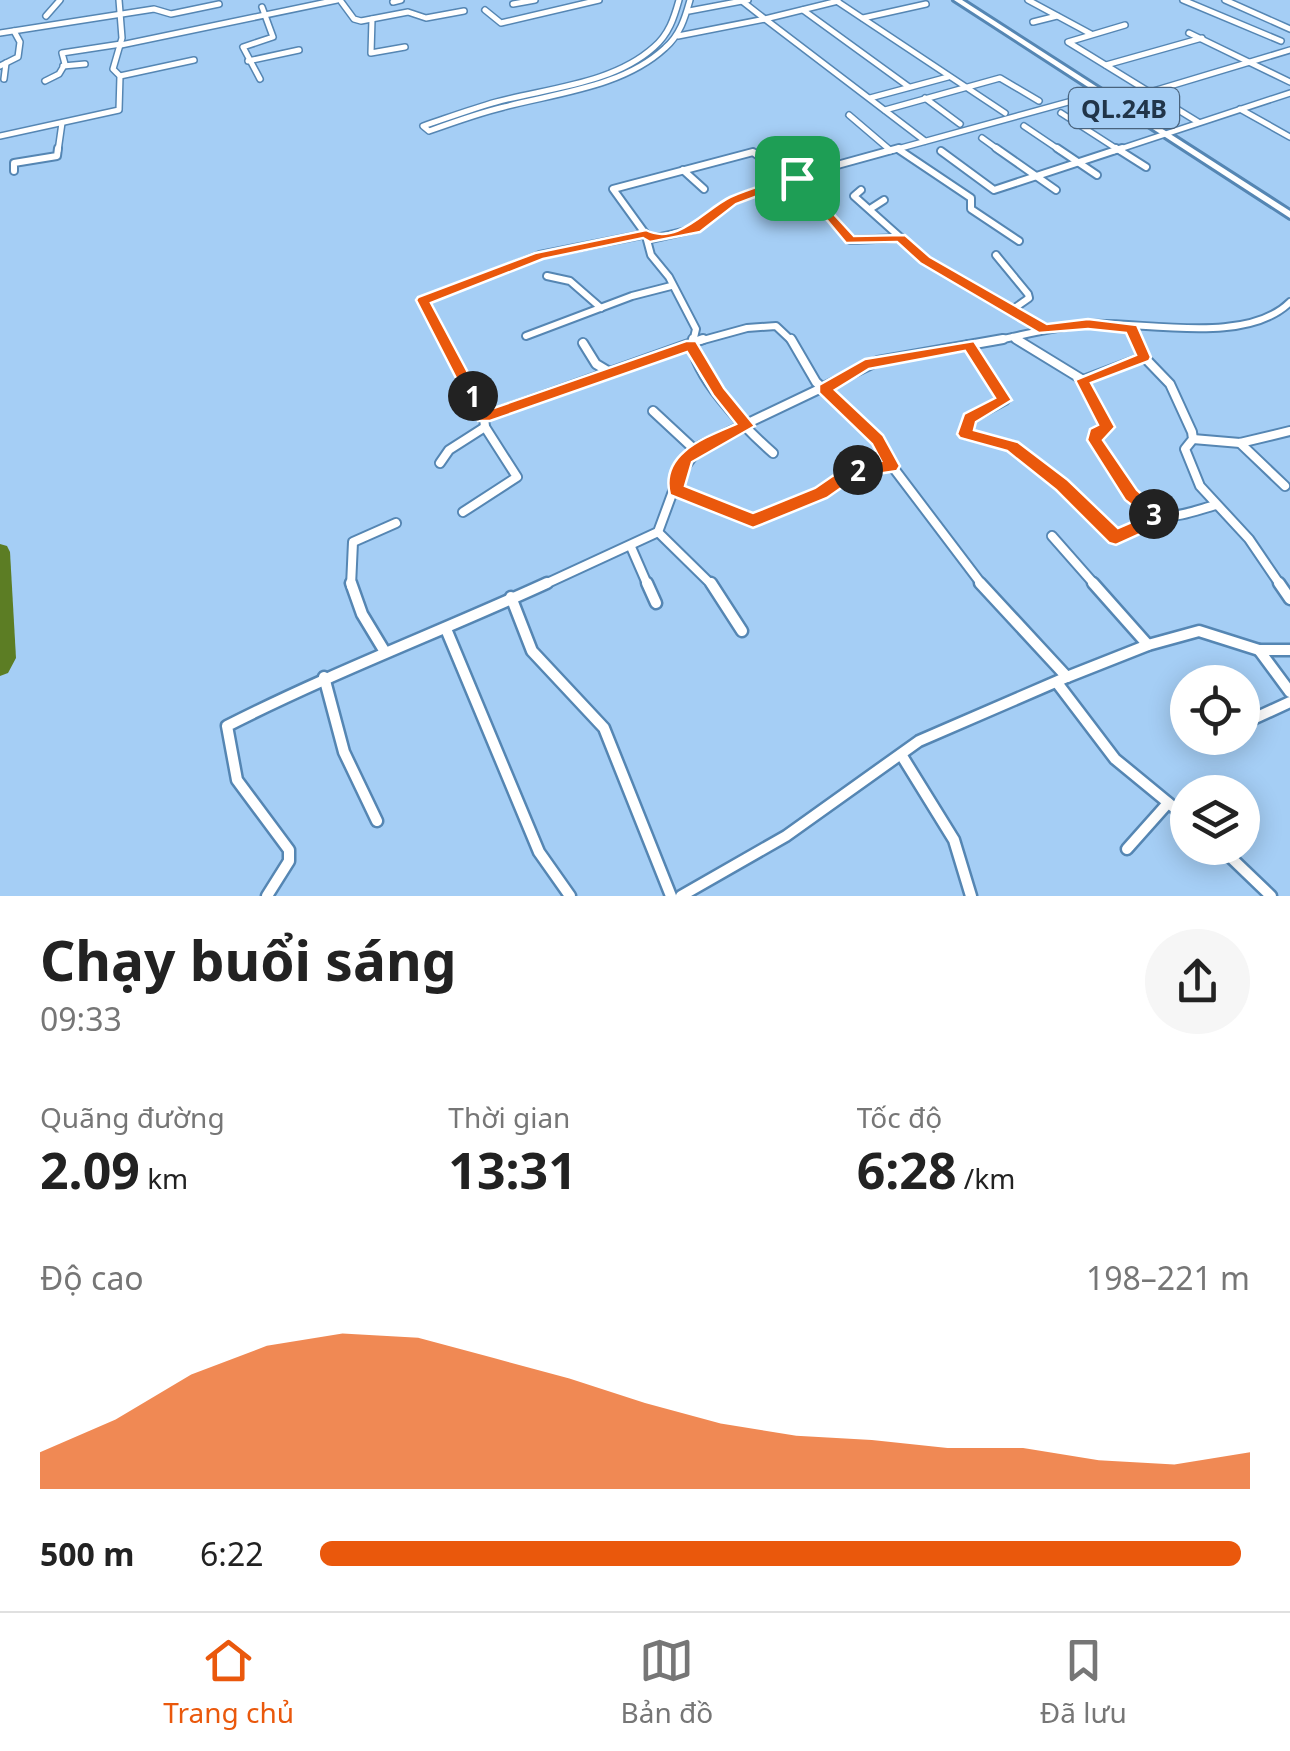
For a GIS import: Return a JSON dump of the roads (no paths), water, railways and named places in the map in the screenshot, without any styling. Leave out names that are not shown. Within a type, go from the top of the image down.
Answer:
[{"type":"main road","name":"QL.24B","points":[[957,0],[1290,215]]},
{"type":"street","points":[[46,16],[60,0]]},
{"type":"street","points":[[0,136],[119,110],[120,76],[113,68],[121,44],[122,30],[115,14],[119,0]]},
{"type":"street","points":[[45,82],[59,74],[63,66],[60,55],[64,52],[327,1],[338,0],[354,19],[408,12],[422,18],[464,11]]},
{"type":"street","points":[[393,2],[401,0]]},
{"type":"street","points":[[512,2],[535,0]]},
{"type":"street","points":[[485,10],[501,24],[599,0]]},
{"type":"street","points":[[679,0],[668,34],[616,71],[496,102],[423,126],[429,131],[623,75],[679,36],[690,0]]},
{"type":"street","points":[[668,34],[679,36],[765,19],[839,0],[1005,113]]},
{"type":"street","points":[[863,18],[926,4],[919,0]]},
{"type":"street","points":[[1028,0],[1090,34]]},
{"type":"street","points":[[1183,0],[1281,41]]},
{"type":"street","points":[[1224,0],[1290,30]]},
{"type":"street","points":[[689,11],[745,1],[925,142]]},
{"type":"street","points":[[0,34],[115,14],[154,10],[171,14],[220,2],[220,24]]},
{"type":"street","points":[[512,2],[520,12]]},
{"type":"street","points":[[38,11],[55,7]]},
{"type":"street","points":[[296,18],[302,7]]},
{"type":"street","points":[[260,79],[243,47],[273,37],[262,8]]},
{"type":"street","points":[[803,10],[909,87]]},
{"type":"street","points":[[1034,22],[1057,16]]},
{"type":"street","points":[[422,18],[424,27]]},
{"type":"street","points":[[372,19],[371,53],[404,47]]},
{"type":"street","points":[[1125,25],[1068,42],[1198,122]]},
{"type":"street","points":[[4,80],[3,64],[17,59],[20,46],[14,32]]},
{"type":"street","points":[[1189,33],[1290,82]]},
{"type":"street","points":[[1106,65],[1202,38]]},
{"type":"street","points":[[248,61],[298,50]]},
{"type":"street","points":[[1150,92],[1290,50]]},
{"type":"street","points":[[120,76],[194,60]]},
{"type":"street","points":[[63,66],[85,64]]},
{"type":"street","points":[[870,98],[948,76]]},
{"type":"street","points":[[885,110],[1000,78],[1038,101]]},
{"type":"street","points":[[941,151],[994,190],[1290,93]]},
{"type":"street","points":[[463,512],[516,477],[423,300],[540,256],[696,229],[732,201],[794,178],[1101,94]]},
{"type":"street","points":[[925,98],[960,124]]},
{"type":"street","points":[[1240,109],[1290,137]]},
{"type":"street","points":[[1061,114],[1146,168]]},
{"type":"street","points":[[848,115],[894,150],[971,198],[971,208],[1019,241]]},
{"type":"street","points":[[14,172],[16,163],[57,156],[62,123]]},
{"type":"street","points":[[1024,126],[1097,175]]},
{"type":"street","points":[[982,138],[1056,190]]},
{"type":"street","points":[[773,453],[718,392],[691,345],[696,329],[648,248],[648,236],[613,189],[753,152],[794,178],[850,240],[900,238]]},
{"type":"street","points":[[684,170],[704,189]]},
{"type":"street","points":[[862,190],[853,194],[925,260],[1044,330]]},
{"type":"street","points":[[870,209],[884,200]]},
{"type":"street","points":[[996,255],[1023,284],[1029,298],[1012,310]]},
{"type":"street","points":[[546,276],[559,275],[581,287],[600,308]]},
{"type":"street","points":[[526,336],[671,286]]},
{"type":"street","points":[[268,896],[289,861],[289,850],[236,780],[227,726],[324,677],[446,629],[658,532],[676,490],[679,470],[695,450],[824,389],[865,365],[1088,324],[1209,329],[1278,314],[1290,302]]},
{"type":"street","points":[[1278,314],[1290,322]]},
{"type":"street","points":[[440,463],[448,450],[485,422],[691,345],[747,328],[776,326],[789,335],[800,360],[824,389],[878,440],[892,466],[949,536],[972,576],[1063,681],[1115,759],[1168,804],[1127,849]]},
{"type":"street","points":[[1132,328],[1144,357],[1170,384],[1193,439]]},
{"type":"street","points":[[1013,337],[1082,380],[1107,427],[1095,434],[1095,440],[1131,495],[1157,516]]},
{"type":"street","points":[[583,343],[596,364],[611,373]]},
{"type":"street","points":[[968,345],[1004,400],[970,418],[965,434],[1012,446],[1062,485],[1116,537],[1142,528],[1157,516],[1216,504]]},
{"type":"street","points":[[1082,380],[1144,357]]},
{"type":"street","points":[[653,411],[695,450]]},
{"type":"street","points":[[1193,439],[1240,443],[1290,431]]},
{"type":"street","points":[[1193,439],[1184,449],[1185,459],[1216,504],[1250,541],[1290,600]]},
{"type":"street","points":[[1240,443],[1285,486]]},
{"type":"street","points":[[676,490],[753,521],[821,493],[853,471],[892,466]]},
{"type":"street","points":[[385,652],[365,624],[353,593],[349,558],[353,542],[396,523]]},
{"type":"street","points":[[658,532],[718,590],[742,631]]},
{"type":"street","points":[[1052,536],[1148,645]]},
{"type":"street","points":[[631,547],[656,603]]},
{"type":"street","points":[[512,597],[532,650],[604,728],[671,896]]},
{"type":"street","points":[[446,629],[538,852],[570,896]]},
{"type":"street","points":[[681,896],[786,836],[854,784],[934,734],[1148,645],[1199,631],[1259,650],[1290,650]]},
{"type":"street","points":[[1259,650],[1290,692]]},
{"type":"street","points":[[324,677],[330,718],[348,766],[376,821]]},
{"type":"street","points":[[1260,716],[1290,702]]},
{"type":"street","points":[[902,756],[954,840],[971,896]]},
{"type":"street","points":[[1239,865],[1271,896]]},
{"type":"waterway","points":[[0,552],[5,658],[0,666]]}]
